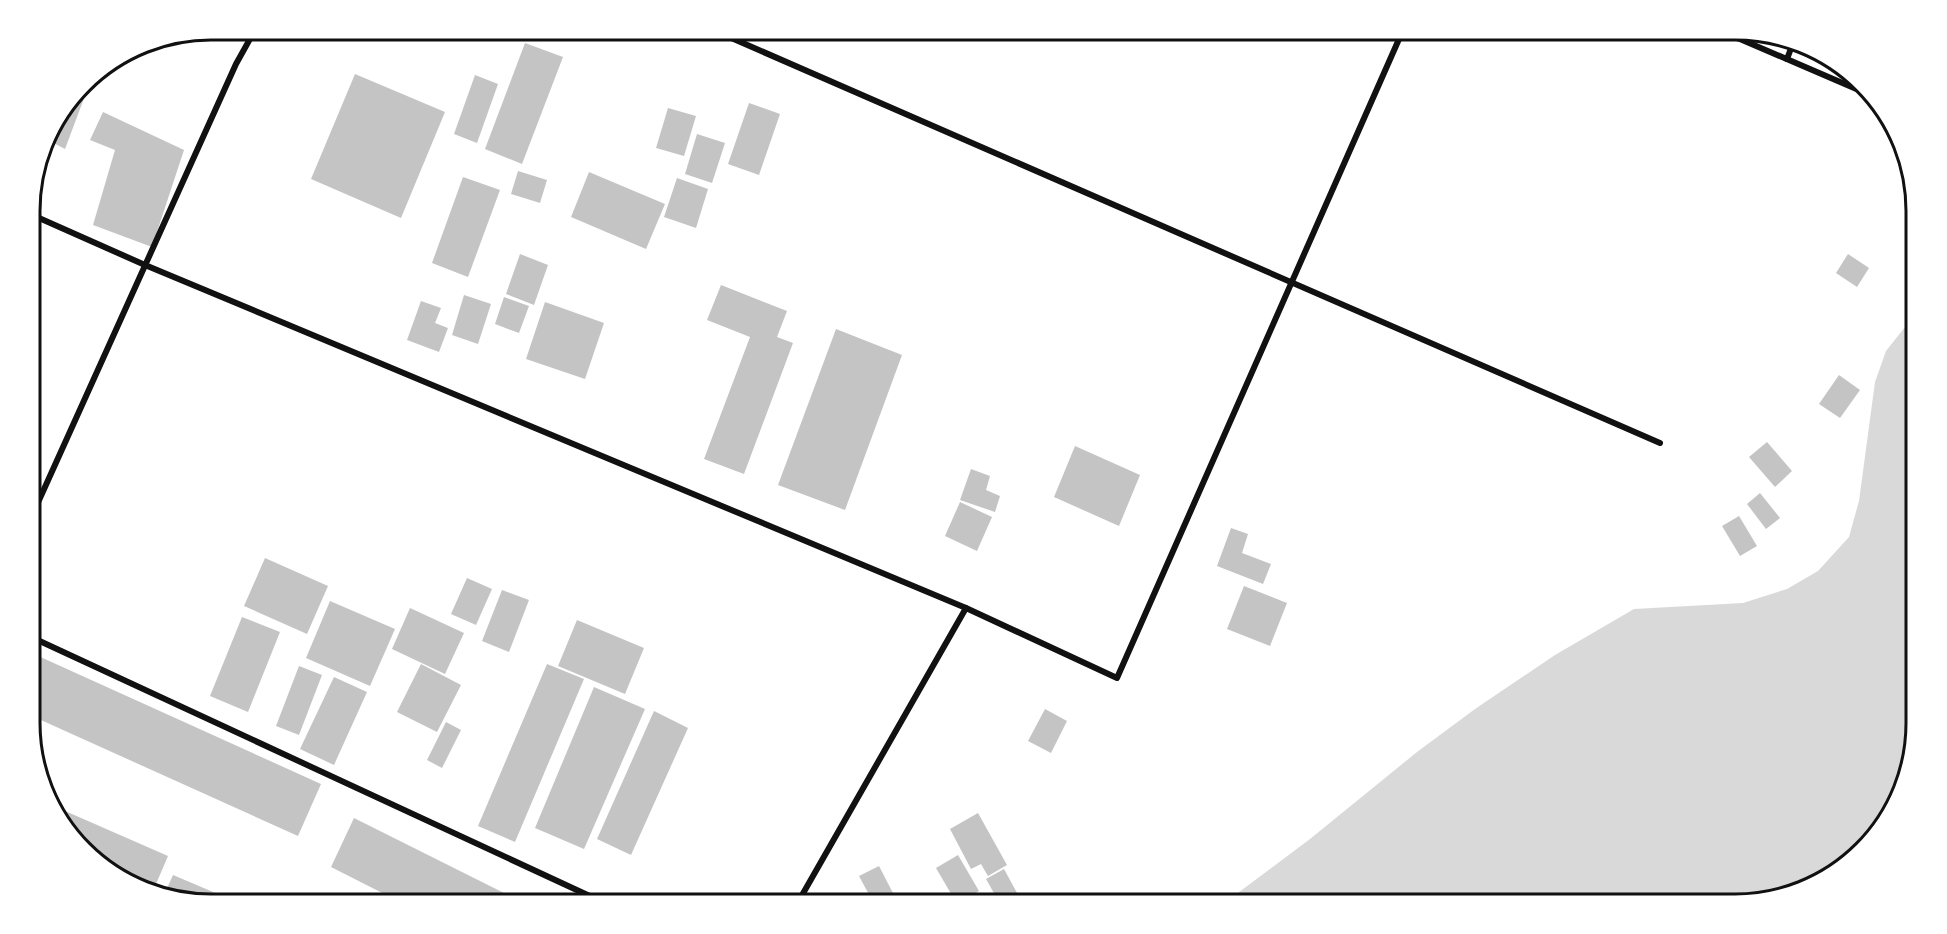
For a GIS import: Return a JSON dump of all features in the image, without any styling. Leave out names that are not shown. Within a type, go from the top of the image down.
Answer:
[{"type":"street","points":[[41,496],[236,64],[249,41]]},
{"type":"street","points":[[738,41],[1660,443]]},
{"type":"street","points":[[41,219],[145,265],[966,608],[1117,678],[1398,41]]},
{"type":"street","points":[[1744,41],[1855,89]]},
{"type":"street","points":[[1786,59],[1790,50]]},
{"type":"street","points":[[803,894],[966,608]]},
{"type":"street","points":[[41,642],[585,894]]},
{"type":"shaded area","points":[[1905,327],[1906,734],[1901,767],[1894,788],[1884,808],[1857,844],[1831,865],[1811,876],[1769,890],[1747,893],[1237,893],[1475,709],[1555,655],[1634,609],[1743,603],[1787,589],[1818,571],[1849,537],[1859,501],[1875,382],[1886,351]]},
{"type":"building","points":[[525,43],[563,57],[522,164],[485,149]]},
{"type":"building","points":[[355,74],[445,112],[401,218],[311,179]]},
{"type":"building","points":[[475,75],[498,84],[477,143],[454,134]]},
{"type":"building","points":[[85,96],[65,149],[54,143],[69,116]]},
{"type":"building","points":[[749,103],[780,114],[759,175],[728,164]]},
{"type":"building","points":[[668,108],[696,116],[684,156],[656,148]]},
{"type":"building","points":[[103,112],[184,150],[152,247],[93,225],[115,150],[90,140]]},
{"type":"building","points":[[697,134],[725,143],[712,183],[685,174]]},
{"type":"building","points":[[518,171],[547,180],[540,203],[511,194]]},
{"type":"building","points":[[589,172],[665,204],[646,249],[571,217]]},
{"type":"building","points":[[463,177],[500,190],[468,277],[432,263]]},
{"type":"building","points":[[677,178],[708,189],[696,228],[664,217]]},
{"type":"building","points":[[520,254],[548,265],[534,305],[506,294]]},
{"type":"building","points":[[1848,254],[1869,268],[1857,287],[1836,273]]},
{"type":"building","points":[[721,285],[787,311],[777,337],[793,343],[744,474],[704,459],[750,337],[707,320]]},
{"type":"building","points":[[464,295],[491,304],[478,344],[452,335]]},
{"type":"building","points":[[504,297],[529,306],[519,333],[495,324]]},
{"type":"building","points":[[421,301],[441,308],[435,323],[448,328],[439,352],[407,340]]},
{"type":"building","points":[[545,302],[604,323],[585,379],[526,359]]},
{"type":"building","points":[[836,329],[902,355],[845,510],[778,485]]},
{"type":"building","points":[[1839,375],[1860,390],[1840,418],[1819,404]]},
{"type":"building","points":[[1767,442],[1792,471],[1775,487],[1749,457]]},
{"type":"building","points":[[1075,446],[1140,475],[1119,526],[1054,497]]},
{"type":"building","points":[[971,469],[990,476],[986,490],[1000,496],[995,512],[960,500]]},
{"type":"building","points":[[1760,493],[1780,518],[1766,529],[1747,504]]},
{"type":"building","points":[[960,502],[992,517],[977,551],[945,536]]},
{"type":"building","points":[[1739,516],[1757,546],[1740,556],[1722,526]]},
{"type":"building","points":[[1231,528],[1248,534],[1242,553],[1271,564],[1263,584],[1217,566]]},
{"type":"building","points":[[265,558],[328,586],[307,634],[244,606]]},
{"type":"building","points":[[467,578],[492,589],[476,625],[451,614]]},
{"type":"building","points":[[1244,586],[1287,603],[1270,646],[1227,629]]},
{"type":"building","points":[[502,590],[529,600],[509,652],[482,641]]},
{"type":"building","points":[[330,601],[395,629],[370,686],[306,658]]},
{"type":"building","points":[[410,608],[464,633],[445,674],[392,649]]},
{"type":"building","points":[[242,617],[280,632],[248,712],[210,696]]},
{"type":"building","points":[[577,620],[644,648],[625,694],[558,666]]},
{"type":"building","points":[[41,657],[321,784],[298,836],[41,720]]},
{"type":"building","points":[[421,664],[461,685],[437,732],[397,712]]},
{"type":"building","points":[[547,664],[584,679],[515,842],[478,826]]},
{"type":"building","points":[[299,666],[322,675],[299,735],[276,726]]},
{"type":"building","points":[[334,677],[367,692],[334,765],[300,749]]},
{"type":"building","points":[[594,687],[645,709],[584,849],[535,828]]},
{"type":"building","points":[[1045,709],[1067,721],[1051,753],[1028,741]]},
{"type":"building","points":[[654,711],[688,728],[631,855],[597,839]]},
{"type":"building","points":[[446,722],[461,730],[442,768],[427,760]]},
{"type":"building","points":[[65,811],[168,856],[156,884],[146,881],[126,871],[90,844]]},
{"type":"building","points":[[978,813],[1007,865],[988,876],[981,864],[971,869],[950,829]]},
{"type":"building","points":[[354,818],[506,894],[384,894],[331,867]]},
{"type":"building","points":[[958,855],[979,891],[975,894],[951,894],[936,868]]},
{"type":"building","points":[[879,866],[893,894],[868,894],[859,876]]},
{"type":"building","points":[[1004,869],[1017,893],[994,893],[986,879]]},
{"type":"building","points":[[173,875],[218,894],[200,893],[168,887]]}]
